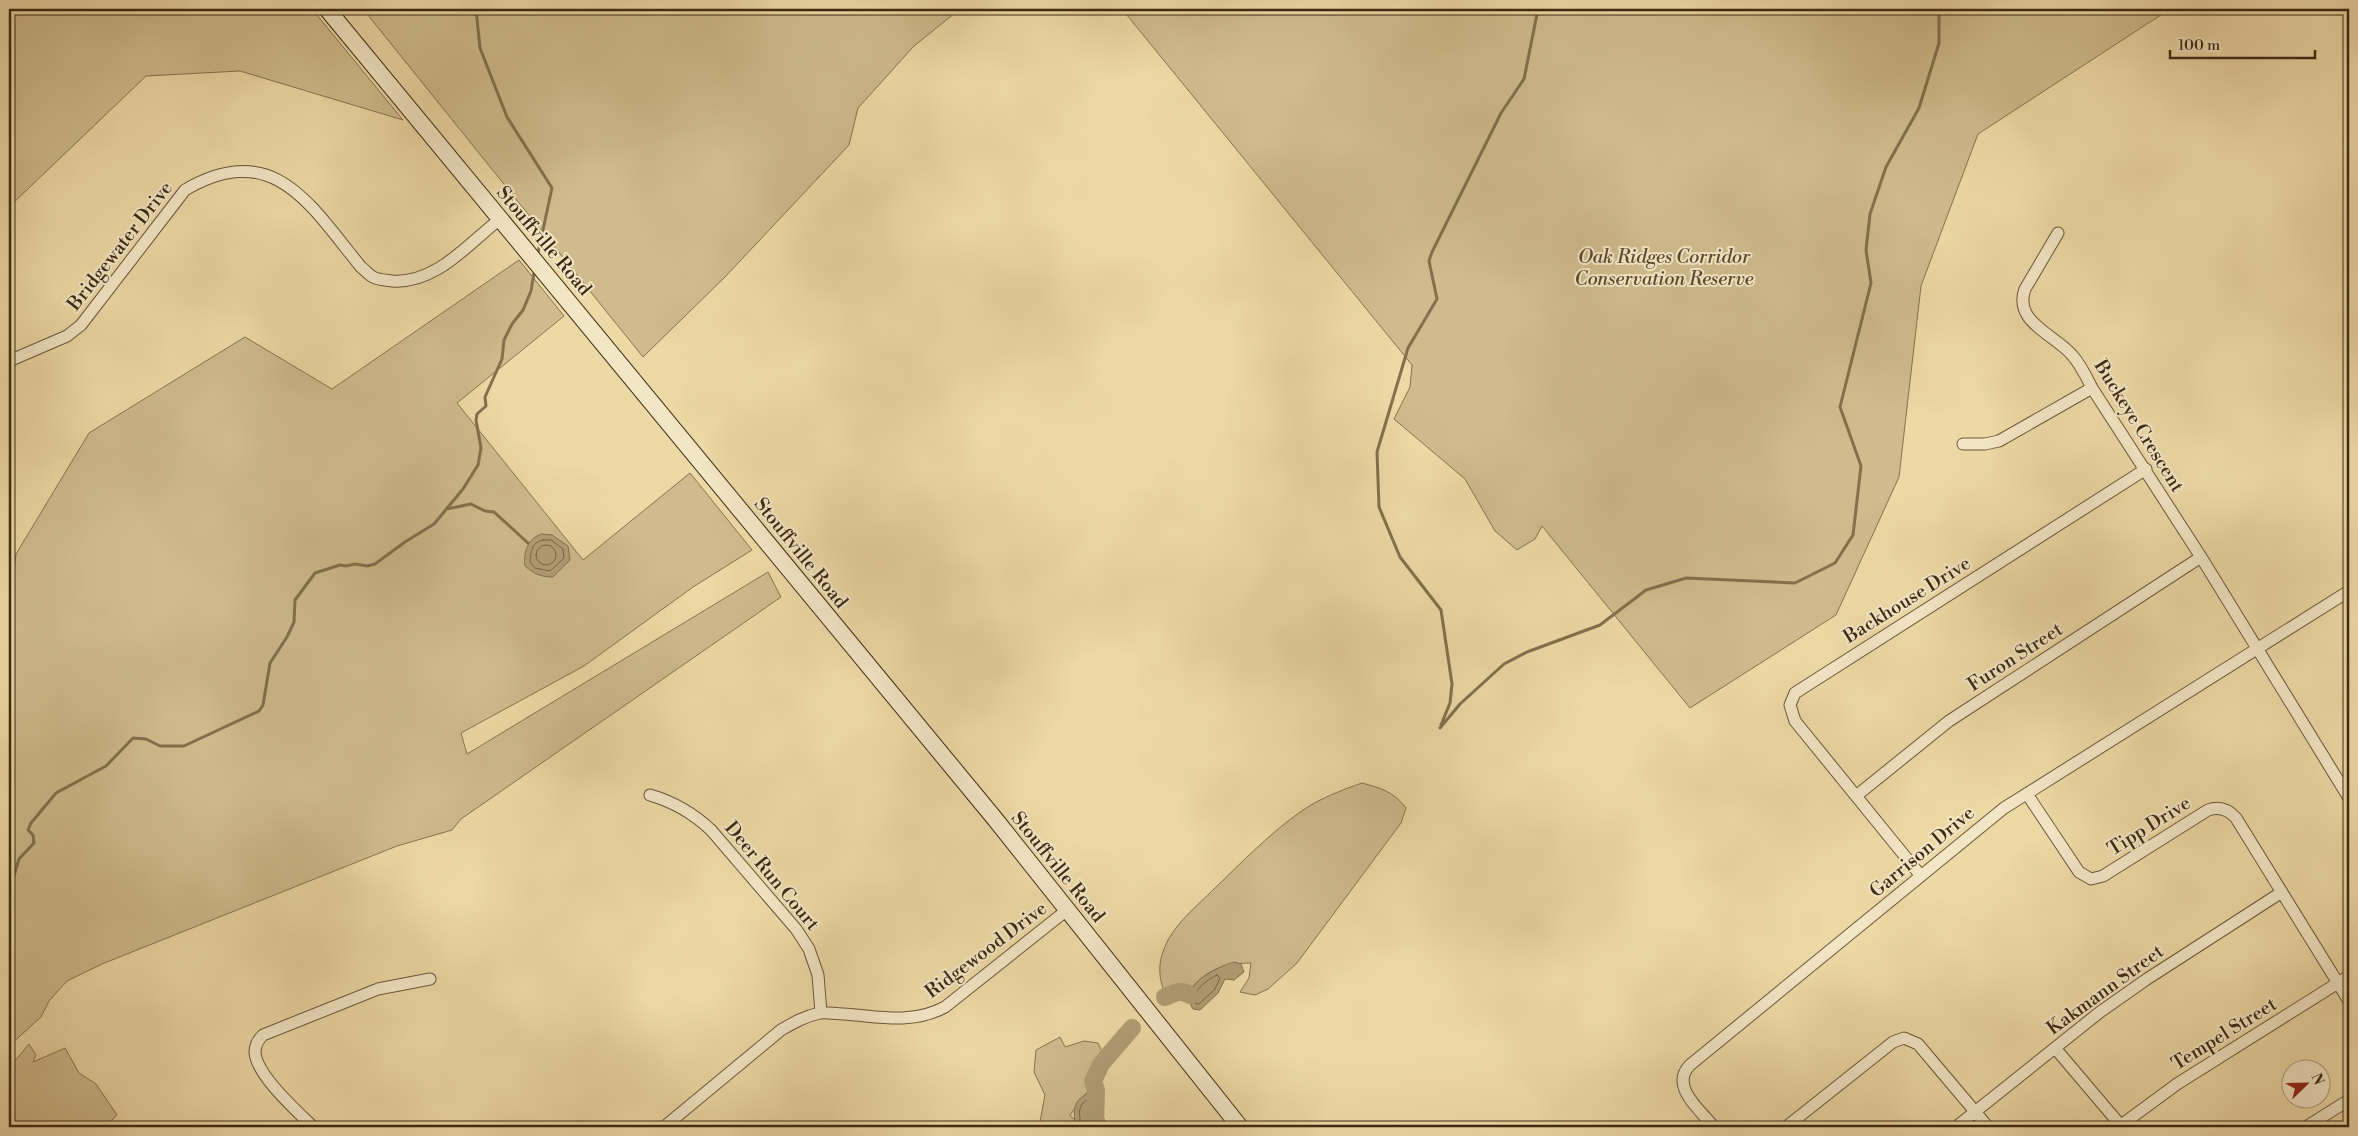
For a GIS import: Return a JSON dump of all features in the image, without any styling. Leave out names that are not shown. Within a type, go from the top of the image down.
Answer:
[{"type":"main road","name":"Stouffville Road","points":[[327,9],[988,812],[1240,1127]]},
{"type":"street","name":"Bridgewater Drive","points":[[9,361],[67,336],[81,324],[185,190],[201,181],[223,173],[263,175],[279,179],[294,189],[361,267],[373,277],[385,280],[405,282],[422,278],[458,254],[500,219]]},
{"type":"street","name":"Buckeye Crescent","points":[[2058,233],[2025,289],[2021,305],[2025,313],[2033,322],[2072,354],[2201,557],[2349,798]]},
{"type":"street","points":[[1963,444],[1985,444],[1999,441],[2092,388]]},
{"type":"street","name":"Backhouse Drive","points":[[1920,876],[1795,721],[1790,705],[1795,693],[2146,470]]},
{"type":"street","name":"Furon Street","points":[[1856,796],[1948,721],[2201,557]]},
{"type":"street","name":"Garrison Drive","points":[[1714,1127],[1684,1089],[1682,1077],[1687,1068],[1993,816],[2349,591]]},
{"type":"street","name":"Tipp Drive","points":[[2027,794],[2079,872],[2091,879],[2103,876],[2206,811],[2218,808],[2227,810],[2235,816],[2349,1001]]},
{"type":"street","name":"Deer Run Court","points":[[650,795],[666,800],[696,816],[711,830],[796,929],[809,949],[816,968],[821,1013]]},
{"type":"street","name":"Kakmann Street","points":[[1956,1127],[2085,1023],[2147,979],[2282,892]]},
{"type":"street","name":"Ridgewood Drive","points":[[664,1127],[781,1030],[797,1021],[821,1013],[869,1015],[894,1020],[918,1018],[933,1013],[945,1007],[1067,910]]},
{"type":"street","name":"Tempel Street","points":[[2121,1126],[2177,1084],[2349,976]]},
{"type":"street","points":[[312,1127],[266,1076],[255,1054],[257,1042],[263,1035],[378,989],[430,979]]},
{"type":"street","points":[[1786,1127],[1893,1042],[1903,1038],[1913,1040],[1918,1044],[1988,1127]]},
{"type":"street","points":[[2055,1048],[2121,1126]]},
{"type":"street","points":[[2306,1127],[2349,1100]]},
{"type":"green space","points":[[9,9],[312,9],[403,120],[240,71],[146,76],[9,207]]},
{"type":"green space","points":[[363,9],[960,9],[914,46],[858,108],[849,145],[725,277],[643,357]]},
{"type":"green space","name":"Oak Ridges Corridor Conservation Reserve","points":[[1122,9],[2170,9],[1978,134],[1921,286],[1899,477],[1836,615],[1690,708],[1542,526],[1535,539],[1517,550],[1495,531],[1465,479],[1394,419],[1410,387],[1412,365]]},
{"type":"green space","points":[[519,260],[564,316],[457,403],[583,560],[690,473],[752,550],[693,587],[584,666],[461,733],[467,754],[768,572],[781,597],[461,819],[452,830],[397,846],[102,964],[67,981],[49,1001],[41,1017],[9,1046],[9,611],[16,554],[89,433],[245,337],[332,389]]},
{"type":"green space","points":[[1362,783],[1387,791],[1397,798],[1406,808],[1401,823],[1297,963],[1268,989],[1255,995],[1240,992],[1249,978],[1251,963],[1230,965],[1212,971],[1197,982],[1183,998],[1164,991],[1160,971],[1163,953],[1172,933],[1189,913],[1279,828],[1317,802],[1339,791]]},
{"type":"green space","points":[[1060,1037],[1065,1047],[1084,1041],[1098,1043],[1105,1058],[1092,1086],[1070,1115],[1081,1127],[1039,1127],[1045,1095],[1034,1072],[1036,1050]]},
{"type":"green space","points":[[29,1044],[36,1055],[33,1062],[65,1048],[79,1073],[96,1084],[117,1115],[105,1127],[9,1127],[9,1068]]},
{"type":"water","points":[[542,534],[552,535],[568,546],[570,560],[553,577],[538,574],[525,566],[527,546],[533,539]]},
{"type":"water","points":[[1234,962],[1241,964],[1244,972],[1234,980],[1225,979],[1218,993],[1200,1010],[1193,1009],[1189,1001],[1194,985],[1209,973]]},
{"type":"water","points":[[1097,1090],[1101,1099],[1103,1116],[1108,1127],[1076,1127],[1074,1113],[1077,1103],[1084,1095]]},
{"type":"waterway","points":[[476,9],[480,48],[507,117],[552,188],[538,253]]},
{"type":"waterway","points":[[1440,728],[1460,704],[1504,664],[1527,652],[1600,625],[1646,590],[1686,578],[1795,583],[1835,563],[1853,535],[1861,466],[1840,407],[1871,283],[1866,250],[1870,214],[1886,167],[1919,108],[1939,43],[1939,9]]},
{"type":"waterway","points":[[1441,725],[1450,703],[1452,684],[1441,610],[1400,557],[1379,507],[1377,452],[1408,348],[1437,299],[1429,261],[1432,252],[1501,113],[1524,79],[1537,14]]},
{"type":"waterway","points":[[9,892],[19,859],[34,843],[33,835],[28,830],[31,823],[56,793],[106,766],[133,738],[146,739],[160,746],[184,746],[259,711],[263,705],[270,663],[287,637],[294,622],[295,600],[315,573],[340,565],[355,564],[367,566],[375,564],[434,524],[463,489],[478,465],[481,448],[476,420],[477,414],[486,406],[485,397],[502,359],[504,340],[512,324],[523,310],[531,291],[534,273]]},
{"type":"waterway","points":[[447,509],[471,504],[485,511],[494,512],[528,543]]},
{"type":"waterway","points":[[1165,997],[1181,992],[1190,995]]},
{"type":"waterway","points":[[1095,1127],[1096,1090],[1093,1081],[1101,1064],[1132,1028]]}]
